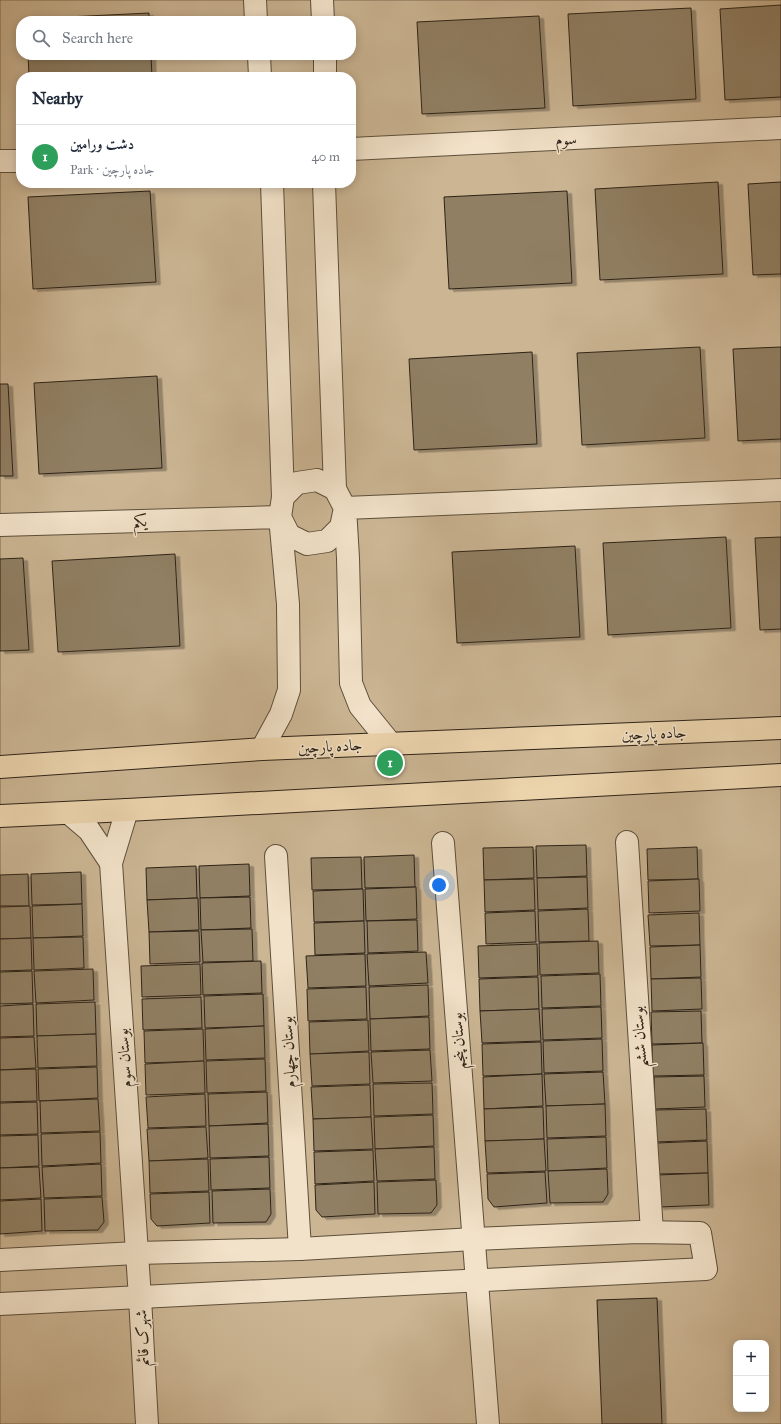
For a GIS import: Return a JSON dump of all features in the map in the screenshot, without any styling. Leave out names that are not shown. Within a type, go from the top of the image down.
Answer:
[{"type":"main road","name":"جاده پارچین","points":[[0,767],[262,749],[781,728]]},
{"type":"main road","points":[[0,816],[781,776]]},
{"type":"street","points":[[255,0],[256,16]]},
{"type":"street","points":[[322,0],[323,16]]},
{"type":"street","points":[[259,60],[260,72]]},
{"type":"street","points":[[324,60],[325,72]]},
{"type":"street","name":"سوم","points":[[356,149],[781,128]]},
{"type":"street","points":[[0,161],[16,161]]},
{"type":"street","points":[[262,749],[281,714],[289,690],[288,604],[281,507],[272,188]]},
{"type":"street","points":[[324,188],[335,489],[345,508],[348,558],[351,683],[360,706],[390,743]]},
{"type":"street","points":[[335,489],[317,480],[297,483],[281,507],[289,535],[307,544],[327,541],[341,527],[345,508]]},
{"type":"street","points":[[345,508],[781,490]]},
{"type":"street","name":"یکم","points":[[0,525],[281,507]]},
{"type":"street","name":"بوستان سوم","points":[[128,810],[111,863],[137,1253]]},
{"type":"street","name":"بوستان سوم","points":[[69,813],[89,830],[111,863]]},
{"type":"street","name":"بوستان ششم","points":[[626,842],[652,1232]]},
{"type":"street","name":"بوستان پنجم","points":[[443,843],[488,1424]]},
{"type":"street","name":"بوستان چهارم","points":[[276,856],[300,1249]]},
{"type":"street","points":[[0,1260],[137,1253],[300,1249],[474,1239],[652,1232],[700,1233],[706,1269],[0,1304]]},
{"type":"street","name":"شهرک قائم","points":[[137,1253],[146,1424]]},
{"type":"shaded area","points":[[0,0],[781,0],[781,1424],[0,1424]]},
{"type":"building","points":[[781,5],[781,97],[725,100],[720,9]]},
{"type":"building","points":[[691,8],[696,99],[573,106],[568,14]]},
{"type":"building","points":[[149,13],[149,16],[88,16]]},
{"type":"building","points":[[539,16],[545,108],[422,114],[417,22]]},
{"type":"building","points":[[28,60],[151,60],[152,72],[29,72]]},
{"type":"building","points":[[718,182],[723,274],[600,280],[595,189]]},
{"type":"building","points":[[781,182],[781,274],[753,275],[748,184]]},
{"type":"building","points":[[150,191],[156,282],[33,289],[28,197]]},
{"type":"building","points":[[567,191],[572,283],[449,289],[444,197]]},
{"type":"building","points":[[700,347],[705,438],[582,445],[577,353]]},
{"type":"building","points":[[781,347],[781,439],[738,441],[733,349]]},
{"type":"building","points":[[532,352],[537,444],[414,450],[409,359]]},
{"type":"building","points":[[157,376],[162,468],[39,474],[34,383]]},
{"type":"building","points":[[0,384],[8,384],[13,476],[0,476]]},
{"type":"building","points":[[726,537],[731,628],[608,635],[603,543]]},
{"type":"building","points":[[781,537],[781,629],[760,630],[755,538]]},
{"type":"building","points":[[575,546],[580,637],[457,643],[452,552]]},
{"type":"building","points":[[175,554],[180,646],[58,652],[52,561]]},
{"type":"building","points":[[23,558],[29,650],[0,651],[0,559]]},
{"type":"building","points":[[586,845],[587,876],[537,878],[536,846]]},
{"type":"building","points":[[533,847],[534,878],[484,880],[483,848]]},
{"type":"building","points":[[697,847],[698,879],[648,880],[647,849]]},
{"type":"building","points":[[414,855],[415,887],[365,888],[364,857]]},
{"type":"building","points":[[361,857],[362,889],[312,890],[311,858]]},
{"type":"building","points":[[249,864],[250,896],[200,898],[199,866]]},
{"type":"building","points":[[196,866],[197,898],[147,900],[146,868]]},
{"type":"building","points":[[81,872],[82,904],[32,905],[31,874]]},
{"type":"building","points":[[28,874],[29,906],[0,906],[0,875]]},
{"type":"building","points":[[587,877],[588,908],[538,910],[537,878]]},
{"type":"building","points":[[534,879],[535,910],[485,912],[484,880]]},
{"type":"building","points":[[699,879],[700,911],[649,913],[648,881]]},
{"type":"building","points":[[416,887],[417,919],[366,921],[365,889]]},
{"type":"building","points":[[363,889],[364,921],[314,922],[313,891]]},
{"type":"building","points":[[250,897],[251,928],[201,930],[200,898]]},
{"type":"building","points":[[198,898],[199,930],[149,932],[147,900]]},
{"type":"building","points":[[82,904],[83,936],[33,938],[32,906]]},
{"type":"building","points":[[30,906],[31,938],[0,939],[0,907]]},
{"type":"building","points":[[588,909],[589,941],[539,942],[538,911]]},
{"type":"building","points":[[535,911],[536,942],[486,944],[485,913]]},
{"type":"building","points":[[699,913],[700,945],[650,946],[648,915]]},
{"type":"building","points":[[417,920],[418,951],[368,953],[367,921]]},
{"type":"building","points":[[364,921],[365,953],[315,955],[314,923]]},
{"type":"building","points":[[252,929],[253,961],[203,962],[201,930]]},
{"type":"building","points":[[199,931],[200,962],[150,964],[149,932]]},
{"type":"building","points":[[83,937],[84,968],[34,970],[33,938]]},
{"type":"building","points":[[31,938],[32,970],[0,971],[0,939]]},
{"type":"building","points":[[598,941],[599,973],[540,975],[539,943]]},
{"type":"building","points":[[537,944],[538,976],[479,978],[478,946]]},
{"type":"building","points":[[700,945],[701,977],[651,979],[650,947]]},
{"type":"building","points":[[426,952],[428,983],[369,986],[367,954]]},
{"type":"building","points":[[365,954],[366,986],[308,988],[306,956]]},
{"type":"building","points":[[261,961],[262,993],[203,995],[202,963]]},
{"type":"building","points":[[200,964],[201,995],[142,997],[141,966]]},
{"type":"building","points":[[93,969],[94,1000],[36,1003],[34,971]]},
{"type":"building","points":[[32,971],[33,1003],[0,1004],[0,972]]},
{"type":"building","points":[[600,974],[601,1006],[542,1008],[541,976]]},
{"type":"building","points":[[538,977],[539,1009],[480,1011],[479,979]]},
{"type":"building","points":[[701,978],[702,1009],[652,1011],[651,979]]},
{"type":"building","points":[[428,985],[429,1016],[370,1019],[369,987]]},
{"type":"building","points":[[366,987],[367,1019],[308,1021],[307,989]]},
{"type":"building","points":[[263,994],[264,1026],[205,1028],[204,996]]},
{"type":"building","points":[[201,997],[202,1028],[143,1030],[142,999]]},
{"type":"building","points":[[95,1002],[96,1034],[37,1036],[36,1004]]},
{"type":"building","points":[[33,1004],[34,1036],[0,1037],[0,1006]]},
{"type":"building","points":[[601,1007],[602,1038],[543,1040],[542,1009]]},
{"type":"building","points":[[539,1009],[541,1041],[482,1043],[480,1011]]},
{"type":"building","points":[[701,1011],[702,1043],[652,1044],[651,1012]]},
{"type":"building","points":[[429,1017],[430,1049],[371,1051],[370,1019]]},
{"type":"building","points":[[368,1020],[369,1051],[310,1054],[309,1022]]},
{"type":"building","points":[[264,1026],[265,1058],[206,1060],[205,1029]]},
{"type":"building","points":[[203,1029],[204,1061],[145,1063],[144,1031]]},
{"type":"building","points":[[96,1034],[97,1066],[38,1068],[37,1036]]},
{"type":"building","points":[[34,1037],[36,1068],[0,1070],[0,1038]]},
{"type":"building","points":[[602,1039],[603,1071],[544,1073],[543,1041]]},
{"type":"building","points":[[541,1042],[542,1074],[483,1076],[482,1044]]},
{"type":"building","points":[[703,1043],[704,1075],[653,1076],[652,1045]]},
{"type":"building","points":[[430,1050],[432,1081],[373,1083],[371,1052]]},
{"type":"building","points":[[369,1052],[370,1084],[312,1086],[310,1054]]},
{"type":"building","points":[[265,1059],[266,1091],[207,1093],[206,1061]]},
{"type":"building","points":[[204,1061],[205,1093],[146,1095],[145,1064]]},
{"type":"building","points":[[97,1067],[98,1098],[39,1101],[38,1069]]},
{"type":"building","points":[[36,1069],[37,1101],[0,1102],[0,1070]]},
{"type":"building","points":[[603,1072],[605,1104],[546,1106],[544,1074]]},
{"type":"building","points":[[542,1074],[543,1106],[484,1109],[483,1077]]},
{"type":"building","points":[[704,1076],[705,1107],[655,1109],[654,1077]]},
{"type":"building","points":[[432,1083],[433,1114],[374,1116],[373,1084]]},
{"type":"building","points":[[370,1085],[371,1117],[313,1119],[311,1087]]},
{"type":"building","points":[[267,1092],[268,1123],[209,1126],[208,1094]]},
{"type":"building","points":[[205,1094],[206,1126],[148,1128],[146,1097]]},
{"type":"building","points":[[98,1099],[100,1131],[41,1133],[40,1101]]},
{"type":"building","points":[[37,1102],[38,1134],[0,1135],[0,1103]]},
{"type":"building","points":[[605,1104],[606,1136],[547,1138],[546,1106]]},
{"type":"building","points":[[543,1107],[544,1139],[485,1141],[484,1109]]},
{"type":"building","points":[[706,1109],[707,1140],[656,1142],[655,1110]]},
{"type":"building","points":[[433,1115],[434,1146],[375,1149],[374,1117]]},
{"type":"building","points":[[371,1117],[373,1149],[314,1151],[313,1119]]},
{"type":"building","points":[[268,1124],[269,1156],[210,1158],[209,1126]]},
{"type":"building","points":[[206,1127],[208,1158],[149,1161],[147,1129]]},
{"type":"building","points":[[100,1132],[101,1163],[42,1166],[41,1134]]},
{"type":"building","points":[[38,1135],[39,1166],[0,1168],[0,1136]]},
{"type":"building","points":[[606,1137],[607,1168],[548,1171],[547,1139]]},
{"type":"building","points":[[544,1139],[546,1171],[487,1173],[485,1141]]},
{"type":"building","points":[[707,1141],[708,1173],[658,1174],[657,1143]]},
{"type":"building","points":[[434,1147],[435,1179],[377,1181],[375,1149]]},
{"type":"building","points":[[373,1150],[374,1181],[315,1184],[314,1152]]},
{"type":"building","points":[[269,1157],[270,1188],[211,1190],[210,1159]]},
{"type":"building","points":[[208,1159],[209,1191],[150,1193],[149,1161]]},
{"type":"building","points":[[101,1164],[102,1196],[44,1198],[42,1167]]},
{"type":"building","points":[[39,1167],[41,1198],[0,1200],[0,1168]]},
{"type":"building","points":[[607,1169],[608,1194],[603,1202],[550,1203],[548,1171]]},
{"type":"building","points":[[545,1172],[547,1203],[494,1207],[488,1199],[487,1174]]},
{"type":"building","points":[[708,1173],[709,1205],[659,1207],[658,1175]]},
{"type":"building","points":[[436,1180],[437,1205],[431,1213],[378,1214],[377,1182]]},
{"type":"building","points":[[374,1182],[375,1214],[322,1217],[316,1210],[315,1185]]},
{"type":"building","points":[[270,1189],[271,1214],[266,1222],[213,1223],[212,1191]]},
{"type":"building","points":[[209,1192],[210,1223],[157,1226],[151,1219],[150,1194]]},
{"type":"building","points":[[102,1197],[104,1222],[98,1230],[45,1231],[44,1199]]},
{"type":"building","points":[[41,1199],[42,1231],[0,1234],[0,1201]]},
{"type":"building","points":[[657,1298],[662,1424],[602,1424],[597,1300]]},
{"type":"place","name":"دشت ورامین","points":[[390,763]]}]
